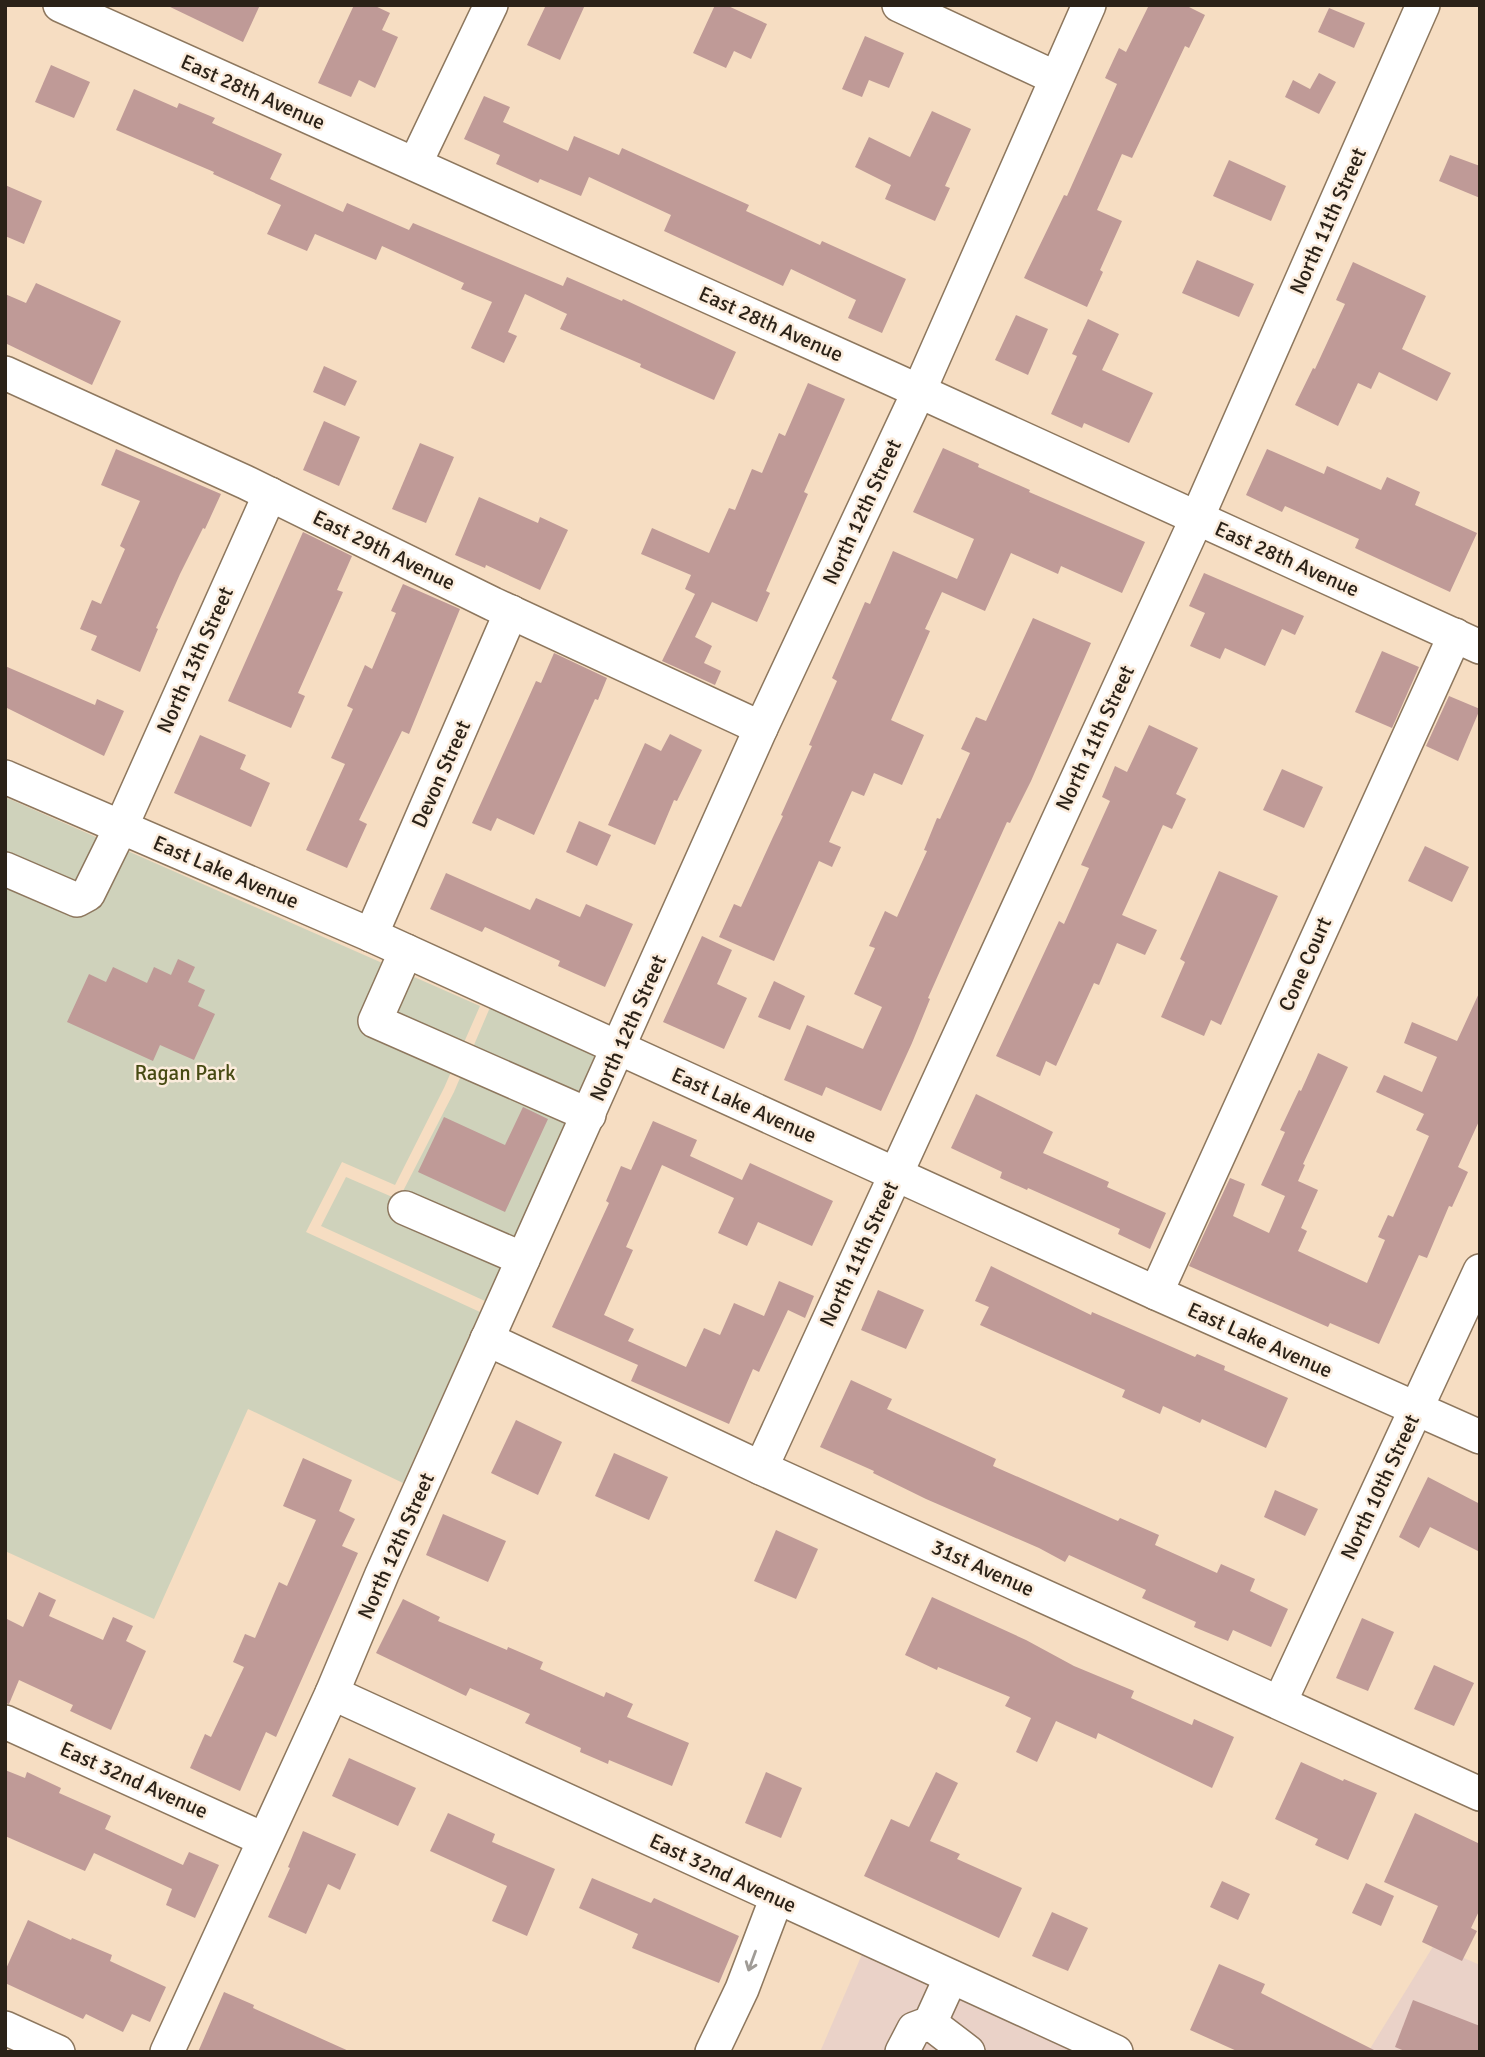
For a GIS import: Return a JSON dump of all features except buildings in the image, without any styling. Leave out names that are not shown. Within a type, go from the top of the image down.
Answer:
[{"type":"street","name":"East 28th Avenue","points":[[60,5],[1467,641]]},
{"type":"street","points":[[415,164],[491,5]]},
{"type":"street","points":[[899,5],[1056,78]]},
{"type":"street","name":"North 12th Street","points":[[167,2052],[332,1693],[487,1339],[761,728],[919,391],[1089,5]]},
{"type":"street","name":"North 11th Street","points":[[761,1468],[1197,518],[1423,5]]},
{"type":"street","name":"East 29th Avenue","points":[[5,373],[270,494],[512,612],[761,728]]},
{"type":"street","name":"North 13th Street","points":[[5,869],[76,900],[88,894],[121,827],[270,494]]},
{"type":"street","name":"Devon Street","points":[[371,935],[512,612]]},
{"type":"street","name":"Cone Court","points":[[1156,1293],[1467,641]]},
{"type":"street","name":"East Lake Avenue","points":[[5,777],[371,935],[1156,1293],[1480,1437]]},
{"type":"street","points":[[406,951],[375,1021],[589,1115]]},
{"type":"street","points":[[405,1208],[523,1259]]},
{"type":"street","name":"North 10th Street","points":[[1280,1702],[1480,1270]]},
{"type":"street","name":"31st Avenue","points":[[487,1339],[761,1468],[1480,1794]]},
{"type":"street","name":"East 32nd Avenue","points":[[332,1693],[1116,2052]]},
{"type":"street","name":"East 32nd Avenue","points":[[5,1722],[263,1839]]},
{"type":"street","points":[[712,2052],[742,1989],[777,1897]]},
{"type":"street","points":[[902,2052],[914,2029],[930,2023],[951,1977]]},
{"type":"street","points":[[930,2023],[968,2052]]},
{"type":"street","points":[[5,2028],[58,2052]]},
{"type":"shaded area","points":[[1434,1945],[1480,1965],[1480,2052],[1368,2052]]},
{"type":"shaded area","points":[[863,1952],[1082,2052],[820,2052]]},
{"type":"green space","name":"Ragan Park","points":[[5,797],[480,1006],[444,1088],[395,1185],[342,1162],[306,1232],[480,1312],[403,1483],[248,1409],[154,1619],[5,1551]]},
{"type":"green space","points":[[491,1005],[598,1054],[485,1301],[321,1226],[346,1177],[390,1196],[402,1193],[454,1092]]}]
